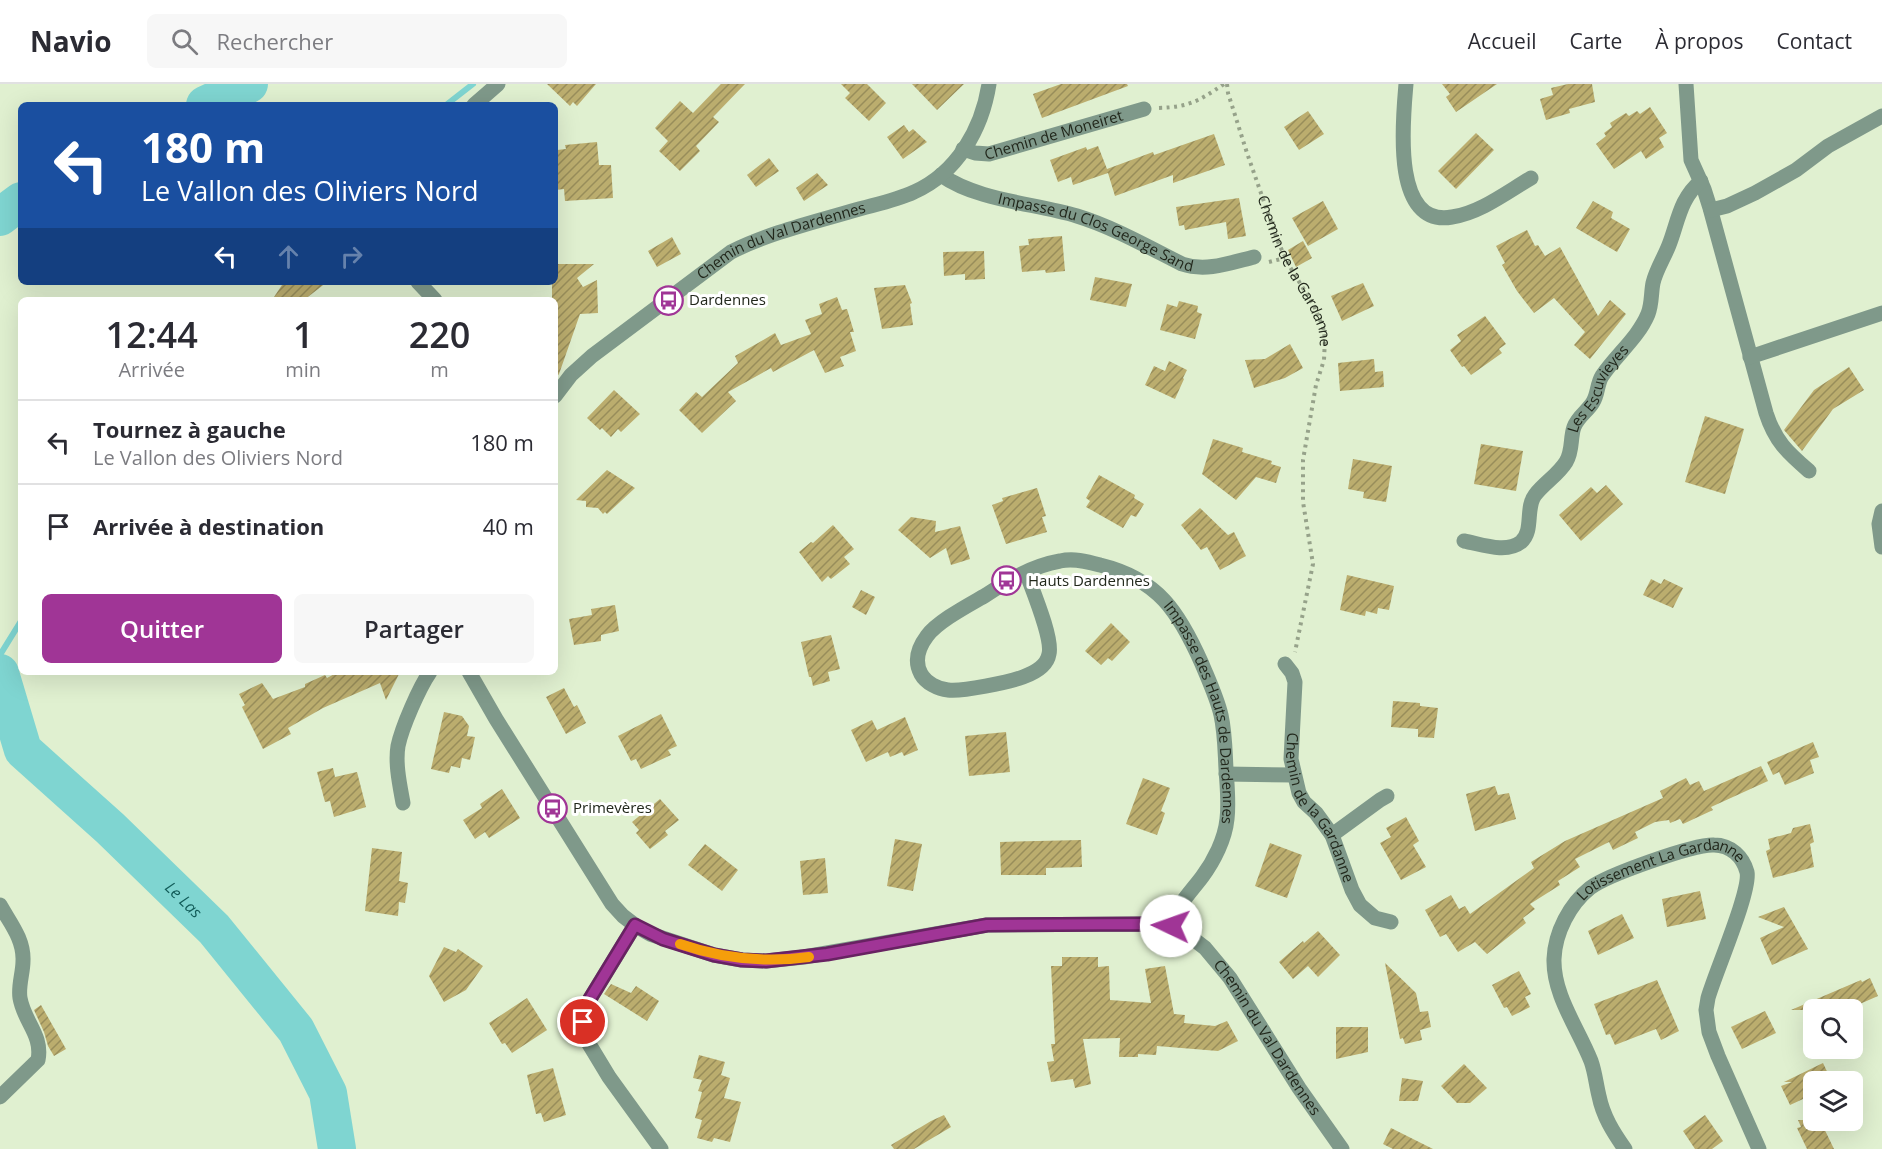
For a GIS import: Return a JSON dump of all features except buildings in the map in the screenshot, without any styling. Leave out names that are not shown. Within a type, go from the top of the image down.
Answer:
[{"type":"street","points":[[477,102],[498,84]]},
{"type":"street","name":"Chemin du Val Dardennes","points":[[558,386],[592,356],[731,252],[748,243],[913,193],[941,175],[973,136],[982,116],[989,84]]},
{"type":"street","points":[[1406,84],[1405,166],[1417,205],[1430,216],[1455,217],[1489,202],[1531,178]]},
{"type":"street","points":[[1686,84],[1690,153],[1711,210],[1771,428],[1787,452],[1809,471]]},
{"type":"street","name":"Chemin de Moneiret","points":[[963,149],[982,155],[989,154],[1144,109]]},
{"type":"street","points":[[1711,210],[1727,206],[1796,170],[1828,146],[1882,116]]},
{"type":"street","name":"Impasse du Clos George Sand","points":[[941,175],[976,191],[1077,216],[1100,224],[1194,268],[1213,267],[1254,257]]},
{"type":"street","name":"Les Escuvieyes","points":[[1464,541],[1507,548],[1524,540],[1527,534],[1530,505],[1535,495],[1568,460],[1576,422],[1593,403],[1602,376],[1648,315],[1654,280],[1677,217],[1685,198],[1701,182]]},
{"type":"street","points":[[421,285],[432,297]]},
{"type":"street","points":[[1750,357],[1882,313]]},
{"type":"street","points":[[1882,511],[1879,524],[1882,547]]},
{"type":"street","name":"Impasse des Hauts de Dardennes","points":[[1026,572],[1048,636],[1049,655],[1044,664],[1022,678],[959,690],[945,690],[925,680],[920,673],[917,656],[928,634],[955,613],[1026,572],[1048,563],[1062,560],[1087,561],[1119,570],[1146,583],[1166,602],[1190,637],[1214,694],[1222,723],[1228,817],[1225,831],[1203,876],[1178,908],[1171,926]]},
{"type":"street","name":"Chemin de la Gardanne","points":[[1288,668],[1295,682],[1291,759],[1299,793],[1332,835],[1352,890],[1360,905],[1375,918],[1390,922]]},
{"type":"street","points":[[403,803],[398,746],[410,712],[428,675]]},
{"type":"street","name":"Chemin du Val Dardennes","points":[[471,675],[612,904],[635,925],[663,939],[714,955],[766,961],[827,954],[987,925],[1143,924],[1171,926],[1204,948],[1230,978],[1316,1114],[1342,1149]]},
{"type":"street","points":[[1227,774],[1294,775]]},
{"type":"street","points":[[1332,835],[1387,796]]},
{"type":"street","name":"Lotissement La Gardanne","points":[[1624,1149],[1607,1121],[1592,1063],[1558,985],[1554,959],[1559,934],[1566,916],[1576,902],[1590,888],[1605,878],[1653,861],[1713,845],[1734,851],[1744,865],[1747,884],[1708,998],[1706,1019],[1718,1056],[1759,1149]]},
{"type":"street","points":[[0,905],[22,945],[20,1000],[39,1045],[38,1060],[0,1097]]},
{"type":"street","points":[[635,925],[585,1007],[584,1029],[586,1039],[609,1077],[661,1149]]},
{"type":"path","points":[[1144,109],[1180,107],[1204,98],[1225,84]]},
{"type":"path","name":"Chemin de la Gardanne","points":[[1225,84],[1278,242],[1314,306],[1323,327],[1325,339],[1324,360],[1316,385],[1304,445],[1301,481],[1313,564],[1295,648],[1288,668]]},
{"type":"waterway","name":"Le Las","points":[[211,102],[249,84]]},
{"type":"waterway","points":[[450,102],[473,84]]},
{"type":"waterway","name":"Le Las","points":[[0,217],[18,203]]},
{"type":"waterway","points":[[0,655],[18,626]]},
{"type":"waterway","name":"Le Las","points":[[0,673],[23,750],[110,828],[214,929],[296,1030],[328,1093],[337,1149]]},
{"type":"slow traffic","points":[[680,944],[714,955],[742,960],[766,961],[809,957]]},
{"type":"place","name":"Dardennes","points":[[668,300]]},
{"type":"place","name":"Hauts Dardennes","points":[[1007,581]]},
{"type":"place","name":"Primevères","points":[[552,808]]},
{"type":"route","points":[[583,1022],[585,1007],[635,925],[663,939],[714,955],[766,961],[827,954],[987,925],[1143,924],[1171,926]]}]
